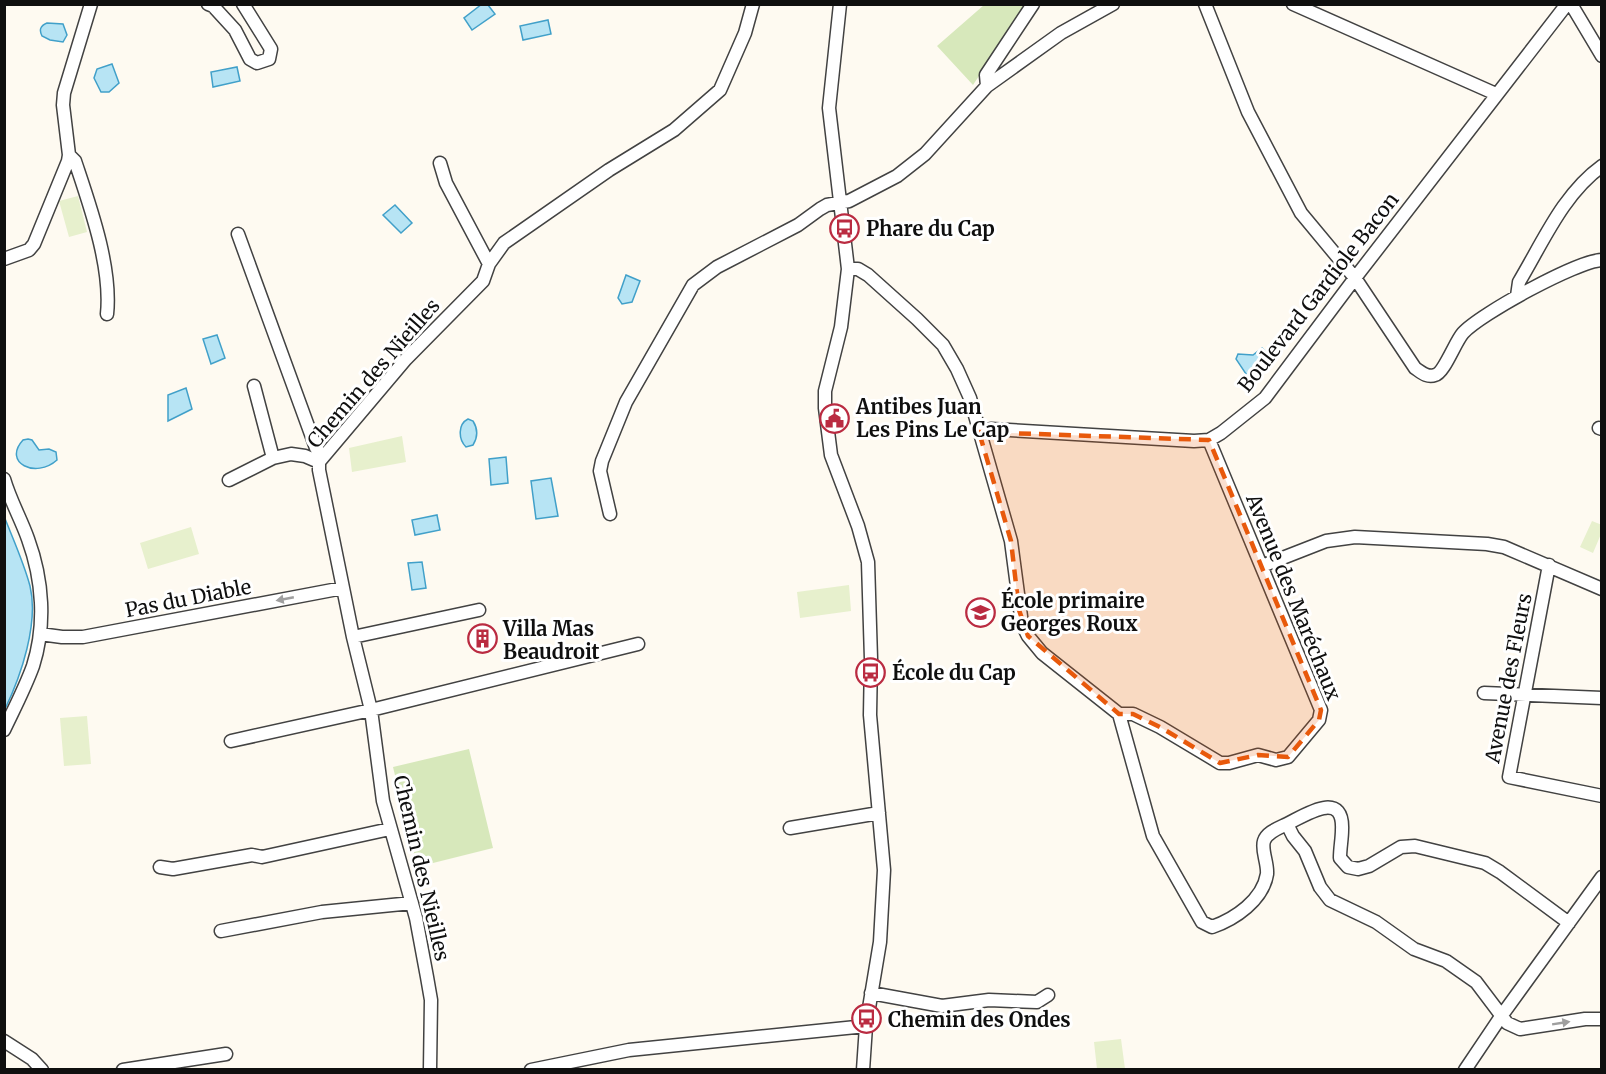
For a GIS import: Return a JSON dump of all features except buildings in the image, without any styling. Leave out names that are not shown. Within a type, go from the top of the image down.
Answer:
[{"type":"street","points":[[4,259],[29,249],[34,244],[69,154],[63,105],[64,93],[91,4]]},
{"type":"street","points":[[208,4],[213,6],[235,30],[250,59],[257,63],[269,59],[271,49],[243,4]]},
{"type":"street","name":"Chemin des Nieilles","points":[[430,1070],[431,999],[412,903],[383,801],[371,710],[353,637],[319,470],[321,459],[406,359],[483,281],[489,264],[504,243],[609,170],[674,130],[720,90],[745,33],[753,4]]},
{"type":"street","points":[[840,4],[829,108],[848,269],[842,327],[825,392],[825,408],[831,455],[858,526],[868,562],[870,715],[884,889],[880,942],[866,1026],[863,1070]]},
{"type":"street","points":[[987,86],[986,75],[1033,4]]},
{"type":"street","points":[[610,514],[600,471],[602,460],[626,402],[693,285],[717,267],[798,225],[820,209],[849,201],[897,176],[925,154],[987,86],[1061,33],[1113,4]]},
{"type":"street","points":[[1205,4],[1248,112],[1301,213],[1355,278],[1415,368],[1425,375],[1435,376],[1442,371],[1450,352],[1462,334],[1477,320],[1517,296],[1576,267],[1602,260]]},
{"type":"street","points":[[1293,4],[1496,94]]},
{"type":"street","points":[[1569,4],[1602,56]]},
{"type":"street","name":"Boulevard Gardiole Bacon","points":[[1209,440],[1265,398],[1496,94],[1569,4]]},
{"type":"street","points":[[69,154],[75,161],[98,234],[108,299],[107,314]]},
{"type":"street","points":[[440,163],[446,183],[489,264]]},
{"type":"street","points":[[1517,296],[1519,282],[1571,195],[1588,176],[1602,166]]},
{"type":"street","points":[[238,234],[321,459]]},
{"type":"street","points":[[848,269],[858,269],[868,275],[917,319],[943,345],[957,369],[969,398],[1011,542],[1022,624],[1028,636],[1048,658],[1119,714],[1153,836],[1202,922],[1212,927],[1225,923],[1257,898],[1267,873],[1263,842],[1268,834],[1314,810],[1326,807],[1336,810],[1341,817],[1340,858],[1348,867],[1358,869],[1369,866],[1401,847],[1414,846],[1485,863],[1569,923]]},
{"type":"street","points":[[254,386],[273,458]]},
{"type":"street","points":[[979,432],[991,429],[1209,440]]},
{"type":"street","name":"Avenue des Maréchaux","points":[[1119,714],[1132,714],[1160,727],[1220,763],[1229,763],[1258,755],[1276,760],[1288,757],[1319,720],[1321,710],[1209,440]]},
{"type":"street","points":[[229,480],[273,458],[291,454],[321,459]]},
{"type":"street","points":[[4,479],[29,541],[40,586],[42,608],[40,634],[33,667],[4,730]]},
{"type":"street","points":[[1262,566],[1326,541],[1355,537],[1487,544],[1504,547],[1602,589]]},
{"type":"street","name":"Avenue des Fleurs","points":[[1549,565],[1509,777],[1602,795]]},
{"type":"street","name":"Pas du Diable","points":[[40,634],[82,637],[343,588]]},
{"type":"street","points":[[353,637],[479,610]]},
{"type":"street","points":[[231,741],[371,710],[638,644]]},
{"type":"street","points":[[1484,693],[1602,698]]},
{"type":"street","points":[[790,828],[879,813]]},
{"type":"street","points":[[1287,824],[1305,851],[1320,887],[1330,900],[1376,922],[1414,949],[1446,961],[1476,982],[1507,1023],[1520,1029],[1585,1018],[1602,1019]]},
{"type":"street","points":[[160,867],[173,869],[252,855],[262,857],[390,829]]},
{"type":"street","points":[[1465,1070],[1602,877]]},
{"type":"street","points":[[221,931],[322,912],[412,903]]},
{"type":"street","points":[[871,993],[942,1006],[989,1000],[1037,1002],[1048,995]]},
{"type":"street","points":[[531,1070],[629,1050],[866,1026]]},
{"type":"street","points":[[4,1041],[32,1059],[42,1070]]},
{"type":"street","points":[[123,1070],[226,1054]]},
{"type":"highlighted area","points":[[979,432],[1209,440],[1321,710],[1319,720],[1288,757],[1258,755],[1220,763],[1160,727],[1133,714],[1119,714],[1028,636],[1019,610],[1011,541]]},
{"type":"green space","points":[[984,5],[1026,5],[973,85],[937,46]]},
{"type":"green space","points":[[78,196],[87,232],[69,237],[59,201]]},
{"type":"green space","points":[[402,436],[406,462],[352,472],[349,448]]},
{"type":"green space","points":[[1592,521],[1602,525],[1601,534],[1593,553],[1580,547]]},
{"type":"green space","points":[[191,527],[199,554],[148,569],[140,543]]},
{"type":"green space","points":[[849,585],[851,611],[800,618],[797,592]]},
{"type":"green space","points":[[87,716],[91,764],[64,766],[60,718]]},
{"type":"green space","points":[[469,749],[493,848],[417,867],[393,767]]},
{"type":"green space","points":[[1121,1039],[1125,1069],[1097,1069],[1094,1042]]},
{"type":"water","points":[[482,4],[488,5],[495,14],[472,30],[464,18]]},
{"type":"water","points":[[548,20],[551,34],[523,40],[520,26]]},
{"type":"water","points":[[47,23],[63,24],[67,35],[63,42],[42,36],[41,28]]},
{"type":"water","points":[[112,64],[119,83],[109,92],[101,92],[94,78],[97,69]]},
{"type":"water","points":[[237,67],[240,81],[213,87],[211,72]]},
{"type":"water","points":[[395,205],[412,223],[401,233],[383,215]]},
{"type":"water","points":[[626,275],[640,281],[632,302],[622,304],[618,298]]},
{"type":"water","points":[[217,335],[225,358],[211,364],[203,339]]},
{"type":"water","points":[[1262,348],[1270,355],[1260,372],[1248,377],[1236,359],[1238,354],[1253,355]]},
{"type":"water","points":[[186,388],[192,409],[168,421],[168,395]]},
{"type":"water","points":[[468,419],[473,421],[477,433],[473,445],[466,447],[460,432],[462,424]]},
{"type":"water","points":[[23,440],[32,440],[39,450],[49,449],[56,452],[57,460],[49,466],[40,468],[24,466],[16,455]]},
{"type":"water","points":[[506,457],[508,483],[491,485],[489,459]]},
{"type":"water","points":[[551,478],[558,516],[536,519],[531,481]]},
{"type":"water","points":[[437,515],[440,530],[415,535],[412,520]]},
{"type":"water","points":[[4,516],[25,569],[32,601],[27,649],[5,709]]},
{"type":"water","points":[[422,562],[426,588],[412,590],[408,563]]},
{"type":"place","name":"Phare du Cap","points":[[845,228]]},
{"type":"place","name":"Antibes Juan Les Pins Le Cap","points":[[835,418]]},
{"type":"place","name":"École primaire Georges Roux","points":[[980,612]]},
{"type":"place","name":"Villa Mas Beaudroit","points":[[482,639]]},
{"type":"place","name":"École du Cap","points":[[871,672]]},
{"type":"place","name":"Chemin des Ondes","points":[[867,1019]]}]
